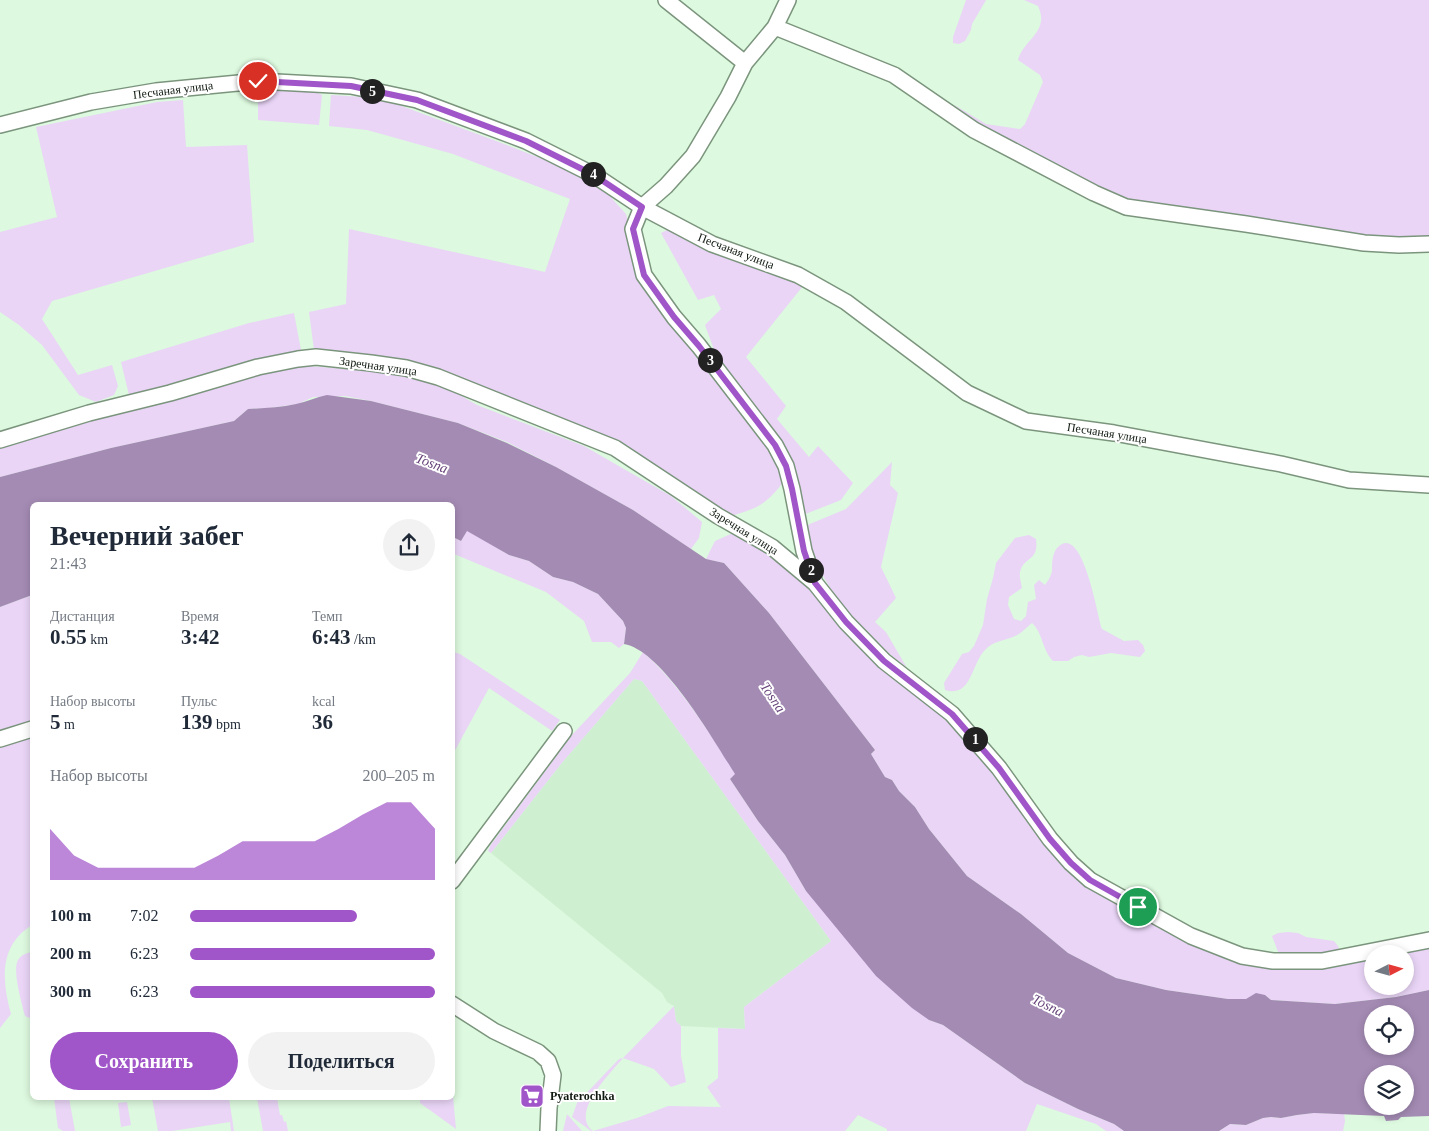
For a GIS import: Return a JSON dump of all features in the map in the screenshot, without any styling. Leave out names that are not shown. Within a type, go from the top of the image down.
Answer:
[{"type":"street","points":[[666,0],[745,63]]},
{"type":"street","points":[[788,0],[775,27],[745,63],[728,97],[692,156],[666,186],[642,207],[633,229],[644,275],[674,317],[699,346],[775,445],[786,466],[804,551],[815,583]]},
{"type":"street","points":[[775,27],[894,75],[974,130],[1038,165],[1126,207],[1364,243],[1429,244]]},
{"type":"street","name":"Песчаная улица","points":[[0,125],[91,102],[156,91],[258,81],[351,86],[417,100],[526,141],[594,175],[642,207],[712,244],[798,274],[846,302],[967,393],[1026,421],[1114,433],[1281,464],[1349,480],[1429,485]]},
{"type":"street","name":"Заречная улица","points":[[0,440],[89,413],[170,393],[258,367],[298,359],[316,357],[406,368],[438,377],[615,448],[718,516],[772,547],[815,583],[846,622],[884,661],[952,714],[999,768],[1050,839],[1071,863],[1090,880],[1191,936],[1242,956],[1273,961],[1322,961],[1429,940]]},
{"type":"street","points":[[0,738],[30,730]]},
{"type":"street","points":[[455,877],[564,731]]},
{"type":"street","points":[[455,1006],[494,1031],[538,1052],[548,1061],[553,1075],[548,1114],[548,1131]]},
{"type":"shaded area","points":[[966,0],[986,0],[972,24],[965,41],[959,44],[953,43],[953,37]]},
{"type":"shaded area","points":[[1024,0],[1429,0],[1429,239],[1365,239],[1132,203],[986,136],[949,105],[956,106],[986,124],[1020,129],[1025,124],[1043,82],[1040,75],[1018,60],[1025,46],[1039,29],[1041,22],[1038,6]]},
{"type":"shaded area","points":[[258,91],[314,91],[322,95],[319,125],[258,120]]},
{"type":"shaded area","points":[[331,95],[380,98],[573,171],[607,193],[626,214],[638,269],[769,447],[784,481],[773,494],[757,507],[734,515],[492,394],[314,350],[309,312],[346,304],[349,229],[545,272],[570,199],[453,154],[367,130],[329,126]]},
{"type":"shaded area","points":[[183,100],[186,147],[247,145],[254,242],[52,301],[42,319],[78,375],[112,365],[118,386],[114,395],[96,402],[79,395],[42,345],[19,325],[0,312],[0,232],[57,217],[36,127],[157,102]]},
{"type":"shaded area","points":[[667,230],[713,251],[803,286],[746,357],[786,406],[777,419],[809,457],[818,446],[853,483],[841,500],[803,515],[794,475],[717,358],[705,325],[721,309],[714,295],[698,300],[661,233]]},
{"type":"shaded area","points":[[294,313],[301,350],[169,389],[129,395],[121,362],[249,323]]},
{"type":"shaded area","points":[[297,365],[408,374],[441,384],[477,405],[584,446],[671,496],[702,522],[699,538],[691,549],[633,510],[507,442],[458,423],[345,396],[313,397],[298,404],[248,409],[234,421],[111,448],[0,477],[0,447],[94,417]]},
{"type":"shaded area","points":[[892,462],[890,485],[898,493],[881,567],[896,598],[875,622],[886,632],[907,668],[854,620],[832,592],[810,547],[805,526],[846,509]]},
{"type":"shaded area","points":[[467,530],[509,555],[529,561],[553,577],[573,582],[598,594],[623,621],[626,628],[624,644],[619,648],[611,642],[592,642],[584,621],[546,592],[455,554],[455,538],[461,541]]},
{"type":"shaded area","points":[[733,533],[772,557],[811,588],[956,726],[982,754],[1053,852],[1084,886],[1126,908],[1286,966],[1329,967],[1364,960],[1364,995],[1405,995],[1335,1004],[1271,1000],[1265,995],[1246,999],[1228,999],[1166,990],[1116,978],[1068,953],[1021,914],[967,876],[929,829],[915,807],[899,791],[892,780],[885,777],[871,754],[875,750],[769,613],[724,563],[706,559],[715,541]]},
{"type":"shaded area","points":[[1029,535],[1036,539],[1035,552],[1020,572],[1022,588],[1009,597],[1008,605],[1014,619],[1021,621],[1026,616],[1028,602],[1036,599],[1034,585],[1039,580],[1045,585],[1052,573],[1055,550],[1066,543],[1074,548],[1082,559],[1093,592],[1102,629],[1124,641],[1138,640],[1143,645],[1145,651],[1140,657],[1111,653],[1089,657],[1082,655],[1068,661],[1053,661],[1049,657],[1036,627],[1032,623],[1016,636],[988,647],[980,656],[966,685],[961,689],[954,691],[945,690],[944,683],[962,654],[969,652],[974,646],[983,625],[996,563],[1015,538]]},
{"type":"shaded area","points":[[30,596],[30,927],[14,942],[9,952],[5,975],[11,1014],[0,1028],[0,607]]},
{"type":"shaded area","points":[[643,652],[670,679],[704,725],[736,774],[730,779],[758,821],[785,855],[806,891],[929,1020],[943,1025],[1025,1083],[1114,1124],[1124,1131],[1106,1131],[1096,1124],[1037,1104],[1026,1131],[887,1131],[887,1129],[858,1115],[845,1131],[593,1131],[637,1118],[668,1106],[721,1107],[707,1087],[718,1078],[718,1028],[745,1029],[744,1007],[831,941],[642,681],[634,679],[561,764],[491,853],[488,851],[571,736],[630,673]]},
{"type":"shaded area","points":[[455,653],[560,720],[552,731],[489,688],[455,750]]},
{"type":"shaded area","points":[[634,679],[642,681],[831,941],[744,1007],[745,1029],[681,1026],[676,1021],[674,1006],[667,1002],[662,993],[491,853],[561,764]]},
{"type":"shaded area","points":[[1288,932],[1334,941],[1340,952],[1280,957],[1272,936]]},
{"type":"shaded area","points":[[1429,948],[1429,990],[1414,993],[1414,951]]},
{"type":"shaded area","points":[[30,953],[30,1018],[25,1016],[16,971],[18,960]]},
{"type":"shaded area","points":[[674,1006],[676,1021],[681,1026],[681,1056],[686,1082],[671,1087],[654,1069],[623,1058]]},
{"type":"shaded area","points":[[623,1058],[594,1093],[589,1104],[586,1114],[587,1123],[593,1131],[572,1117],[577,1103],[619,1059]]},
{"type":"shaded area","points":[[54,1100],[69,1100],[75,1131],[63,1131],[58,1128]]},
{"type":"shaded area","points":[[152,1100],[229,1100],[234,1131],[231,1131],[230,1122],[172,1131],[158,1131]]},
{"type":"shaded area","points":[[257,1100],[277,1100],[280,1115],[282,1115],[284,1122],[286,1121],[288,1131],[263,1131]]},
{"type":"shaded area","points":[[420,1100],[453,1100],[456,1129],[420,1103]]},
{"type":"shaded area","points":[[127,1102],[131,1125],[121,1127],[118,1103]]},
{"type":"shaded area","points":[[1314,1113],[1344,1114],[1343,1131],[1219,1131],[1230,1124],[1246,1125],[1263,1118],[1281,1118]]},
{"type":"shaded area","points":[[567,1114],[582,1131],[563,1131]]},
{"type":"water","name":"Tosna","points":[[327,395],[371,401],[458,423],[507,443],[556,467],[633,510],[706,559],[724,563],[769,613],[875,750],[871,754],[885,777],[892,780],[899,791],[915,807],[929,829],[967,876],[1021,914],[1068,953],[1116,978],[1166,990],[1228,999],[1246,999],[1256,993],[1265,995],[1271,1000],[1335,1004],[1414,995],[1414,993],[1429,990],[1429,1116],[1401,1117],[1398,1120],[1386,1121],[1384,1116],[1314,1113],[1281,1118],[1263,1118],[1246,1125],[1230,1124],[1219,1131],[1124,1131],[1114,1124],[1025,1083],[943,1025],[929,1020],[912,1008],[876,976],[806,891],[785,855],[758,821],[730,779],[735,774],[686,699],[654,662],[639,650],[624,644],[626,628],[623,621],[598,594],[573,582],[553,577],[529,561],[509,555],[467,531],[461,541],[455,538],[455,502],[30,502],[30,596],[0,607],[0,477],[111,448],[234,421],[248,409],[290,405]]},
{"type":"place","name":"Pyaterochka","points":[[532,1096]]},
{"type":"route","points":[[258,81],[351,86],[417,100],[526,141],[594,175],[642,207],[633,229],[644,275],[674,317],[699,346],[775,445],[786,466],[804,551],[815,583],[846,622],[884,661],[952,714],[999,768],[1050,839],[1071,863],[1090,880],[1138,907]]}]
